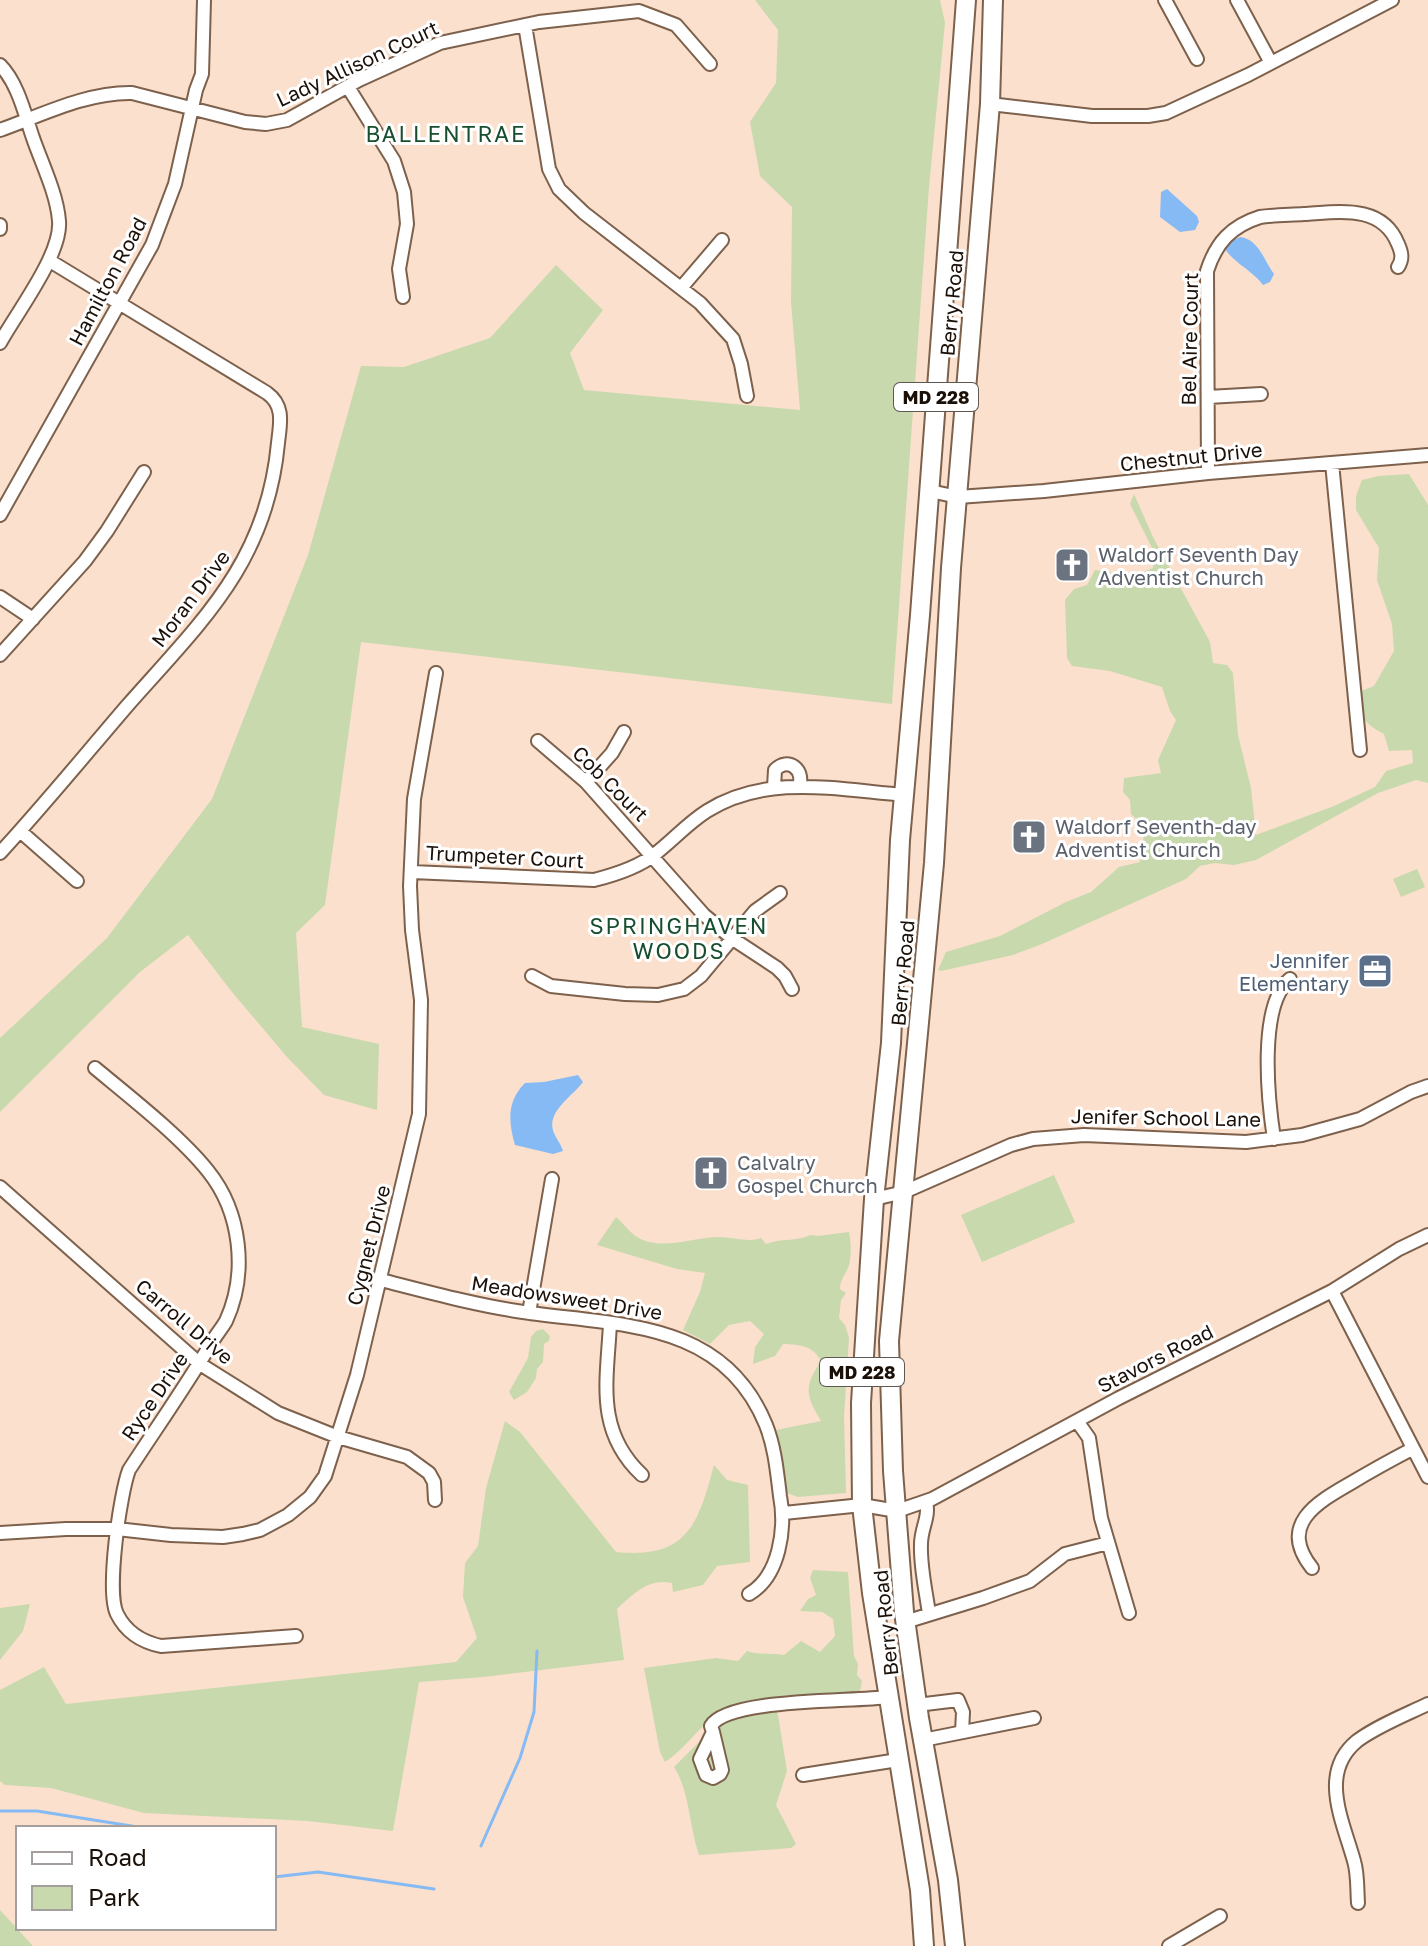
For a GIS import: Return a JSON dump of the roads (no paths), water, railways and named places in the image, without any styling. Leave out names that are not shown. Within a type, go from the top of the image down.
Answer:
[{"type":"highway","name":"Berry Road","points":[[924,1946],[920,1890],[887,1697],[862,1505],[863,1351],[874,1199],[891,1043],[900,840],[930,491],[966,0]]},
{"type":"highway","name":"Berry Road","points":[[955,1946],[948,1880],[905,1622],[889,1341],[934,863],[958,497],[990,104],[993,0]]},
{"type":"street","name":"Hamilton Road","points":[[0,515],[152,245],[169,204],[202,74],[204,0]]},
{"type":"street","points":[[1165,0],[1197,59]]},
{"type":"street","points":[[1237,0],[1271,63]]},
{"type":"street","points":[[990,104],[1092,116],[1148,116],[1185,106],[1392,0]]},
{"type":"street","name":"Lady Allison Court","points":[[0,130],[117,92],[132,93],[245,122],[266,124],[287,120],[440,43],[525,25],[600,14],[639,11],[676,25],[710,64]]},
{"type":"street","points":[[525,25],[549,169],[559,189],[584,213],[700,303],[733,339],[747,396]]},
{"type":"street","points":[[0,65],[13,85],[27,120],[59,221],[58,237],[50,261],[0,343]]},
{"type":"street","points":[[348,87],[394,161],[404,192],[407,224],[399,269],[403,297]]},
{"type":"street","name":"Bel Aire Court","points":[[1208,473],[1207,271],[1215,248],[1230,232],[1247,221],[1272,215],[1348,210],[1378,219],[1392,230],[1401,250],[1402,261],[1398,267]]},
{"type":"street","points":[[681,288],[722,240]]},
{"type":"street","points":[[50,261],[120,303]]},
{"type":"street","name":"Moran Drive","points":[[0,853],[227,589],[264,517],[276,466],[281,419],[275,399],[120,303]]},
{"type":"street","points":[[1208,397],[1261,394]]},
{"type":"street","name":"Chestnut Drive","points":[[930,491],[958,497],[1428,455]]},
{"type":"street","points":[[1332,463],[1360,750]]},
{"type":"street","points":[[0,655],[94,549],[144,472]]},
{"type":"street","points":[[0,597],[33,619]]},
{"type":"street","name":"Cygnet Drive","points":[[0,1533],[117,1529],[223,1537],[260,1530],[288,1515],[310,1497],[325,1476],[357,1375],[419,1114],[421,1000],[410,904],[414,799],[436,673]]},
{"type":"street","points":[[586,782],[612,753],[624,732]]},
{"type":"street","name":"Cob Court","points":[[538,741],[586,782],[691,900],[733,939],[777,968],[792,989]]},
{"type":"street","points":[[774,787],[775,770],[785,763],[798,771],[801,779],[799,786]]},
{"type":"street","name":"Trumpeter Court","points":[[412,872],[594,880],[615,875],[653,856],[681,830],[731,799],[774,787],[799,786],[905,795]]},
{"type":"street","points":[[20,831],[77,881]]},
{"type":"street","points":[[532,976],[551,986],[658,995],[684,989],[701,976],[755,911],[780,893]]},
{"type":"street","points":[[1274,1139],[1267,1047],[1275,998],[1290,979]]},
{"type":"street","name":"Ryce Drive","points":[[95,1068],[209,1171],[227,1202],[238,1235],[238,1271],[226,1321],[129,1470],[122,1490],[114,1605],[122,1622],[133,1634],[147,1643],[161,1646],[296,1636]]},
{"type":"street","name":"Jenifer School Lane","points":[[874,1199],[904,1192],[1011,1145],[1033,1139],[1100,1135],[1246,1142],[1274,1139],[1324,1131],[1360,1119],[1428,1086]]},
{"type":"street","points":[[529,1313],[552,1179]]},
{"type":"street","name":"Carroll Drive","points":[[0,1187],[200,1364],[278,1413],[338,1437],[407,1457],[429,1473],[434,1482],[435,1500]]},
{"type":"street","name":"Stavors Road","points":[[897,1511],[926,1501],[1332,1291],[1399,1249],[1428,1235]]},
{"type":"street","name":"Meadowsweet Drive","points":[[381,1280],[529,1313],[641,1326],[675,1336],[717,1359],[733,1374],[758,1407],[774,1453],[784,1513],[780,1541],[768,1576],[749,1594]]},
{"type":"street","points":[[1332,1291],[1428,1477]]},
{"type":"street","points":[[610,1324],[606,1385],[608,1421],[626,1457],[642,1475]]},
{"type":"street","points":[[1077,1421],[1089,1438],[1101,1518],[1129,1613]]},
{"type":"street","points":[[1312,1568],[1302,1556],[1299,1545],[1299,1532],[1309,1512],[1330,1495],[1412,1449]]},
{"type":"street","points":[[926,1501],[928,1517],[921,1533],[921,1554],[929,1614]]},
{"type":"street","points":[[784,1513],[862,1505],[897,1511]]},
{"type":"street","points":[[905,1622],[1030,1581],[1053,1560],[1065,1554],[1108,1543]]},
{"type":"street","points":[[713,1732],[711,1726],[717,1718],[746,1707],[887,1697]]},
{"type":"street","points":[[917,1705],[958,1700],[963,1712],[962,1732]]},
{"type":"street","points":[[1358,1903],[1355,1865],[1336,1795],[1336,1771],[1344,1754],[1359,1740],[1427,1708]]},
{"type":"street","points":[[923,1740],[1034,1718]]},
{"type":"street","points":[[803,1775],[898,1760]]},
{"type":"street","points":[[1169,1946],[1220,1916]]},
{"type":"water","points":[[1167,189],[1197,216],[1199,222],[1195,230],[1180,232],[1160,217],[1161,192]]},
{"type":"water","points":[[1240,237],[1252,242],[1260,251],[1274,274],[1270,282],[1263,285],[1225,249],[1229,242]]},
{"type":"water","points":[[578,1075],[583,1082],[553,1118],[554,1133],[563,1151],[553,1154],[515,1145],[511,1128],[512,1104],[525,1083]]},
{"type":"waterway","points":[[481,1846],[520,1758],[534,1712],[537,1651]]},
{"type":"waterway","points":[[1,1811],[37,1811],[131,1826]]},
{"type":"waterway","points":[[276,1877],[318,1872],[434,1889]]},
{"type":"place","name":"Waldorf Seventh Day Adventist Church","points":[[1072,565]]},
{"type":"place","name":"Waldorf Seventh-day Adventist Church","points":[[1029,837]]},
{"type":"place","name":"Jennifer Elementary","points":[[1375,971]]},
{"type":"place","name":"Calvalry Gospel Church","points":[[711,1173]]},
{"type":"district","name":"BALLENTRAE","points":[[446,133]]},
{"type":"district","name":"SPRINGHAVEN WOODS","points":[[679,938]]}]
